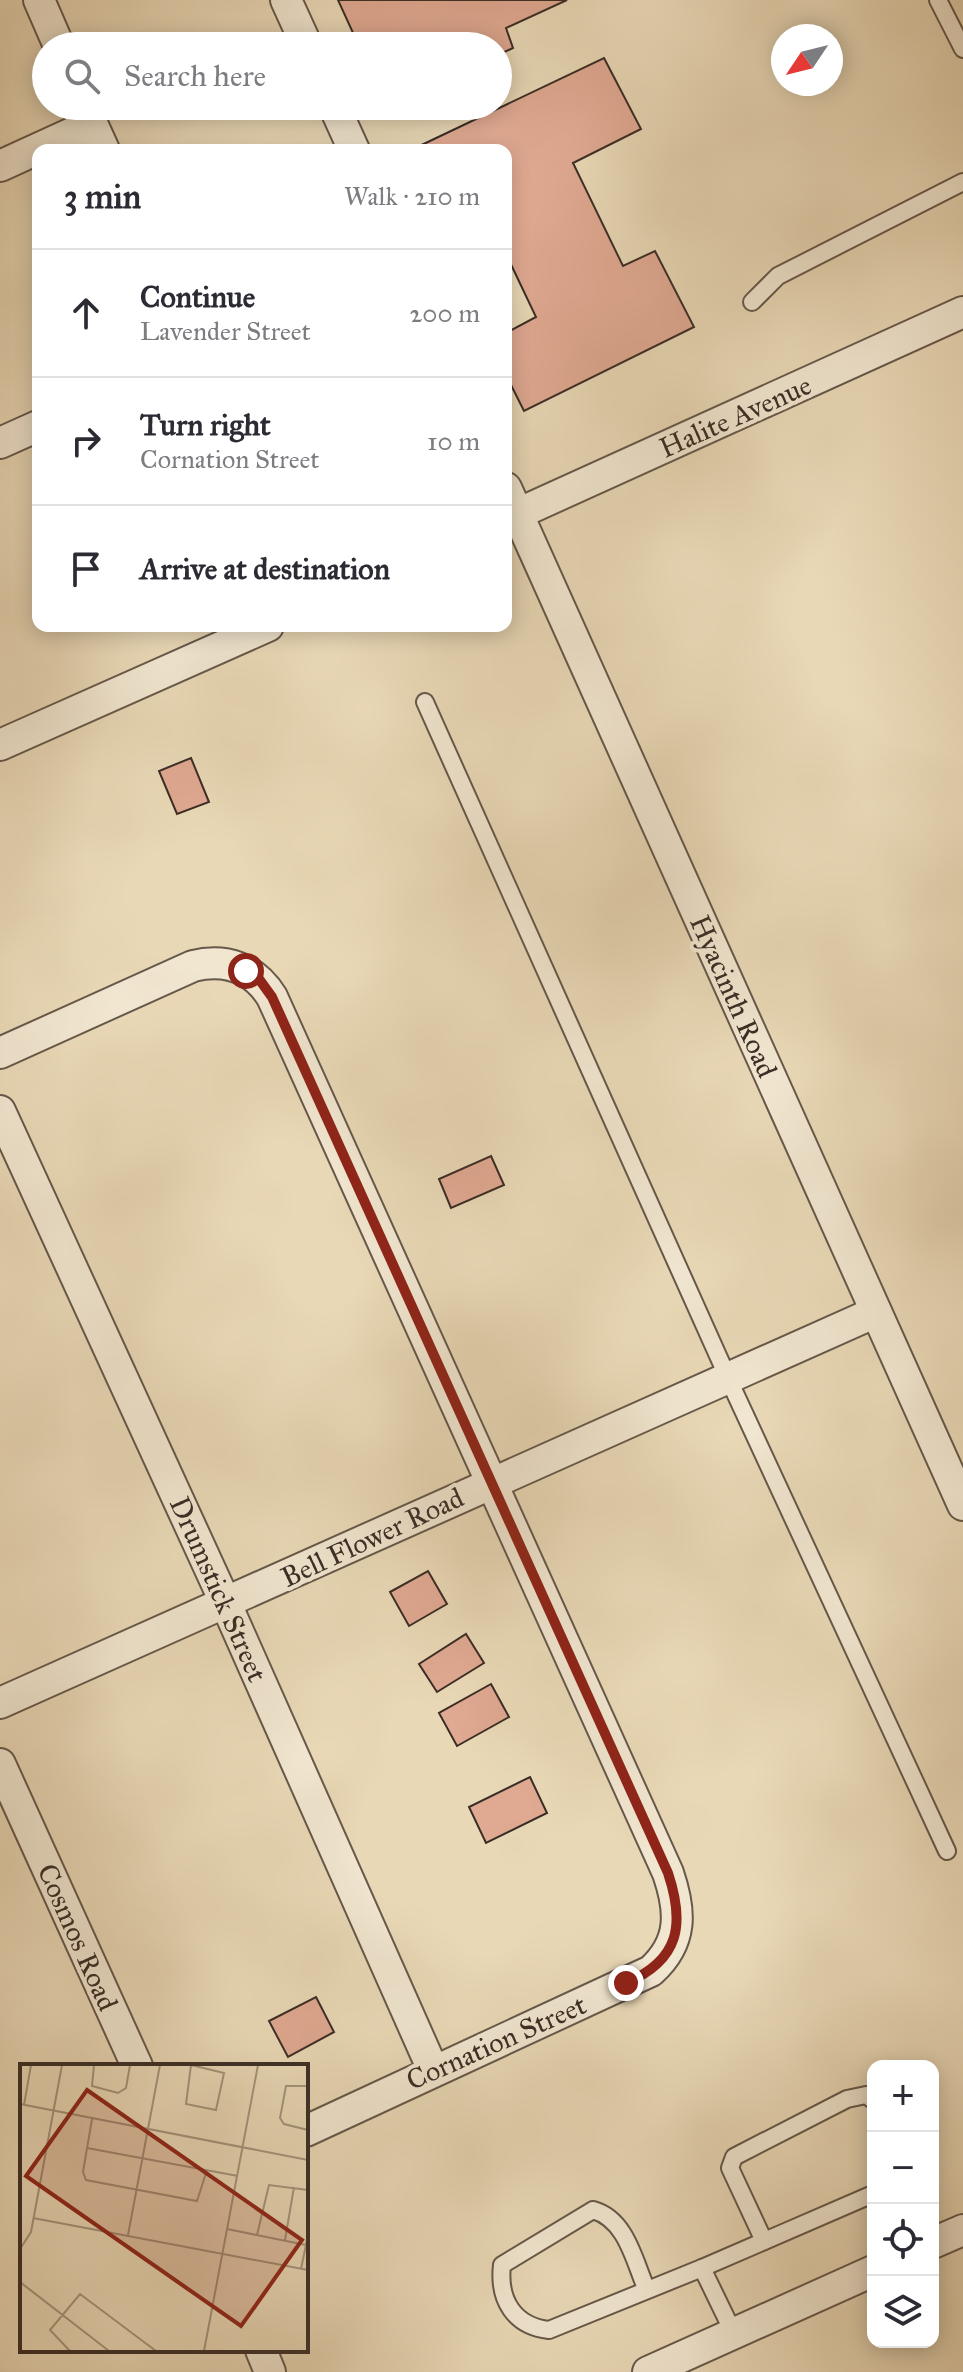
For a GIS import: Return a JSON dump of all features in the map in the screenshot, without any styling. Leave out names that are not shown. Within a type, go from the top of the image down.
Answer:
[{"type":"street","points":[[39,0],[53,32]]},
{"type":"street","points":[[286,0],[301,32]]},
{"type":"street","points":[[340,120],[351,144]]},
{"type":"street","points":[[53,144],[94,127]]},
{"type":"street","points":[[0,166],[32,153]]},
{"type":"street","name":"Halite Avenue","points":[[512,506],[963,312]]},
{"type":"street","points":[[0,443],[32,429]]},
{"type":"street","name":"Hyacinth Road","points":[[512,511],[963,1505]]},
{"type":"street","points":[[0,745],[254,632]]},
{"type":"street","points":[[0,1053],[193,966],[235,965],[259,979],[272,997],[492,1482]]},
{"type":"street","name":"Drumstick Street","points":[[0,1111],[226,1604],[433,2070]]},
{"type":"street","name":"Bell Flower Road","points":[[0,1703],[876,1312]]},
{"type":"street","name":"Cornation Street","points":[[308,2130],[641,1977],[660,1963],[674,1939],[679,1909],[668,1873],[492,1482]]},
{"type":"street","name":"Cosmos Road","points":[[0,1764],[136,2064]]},
{"type":"street","points":[[939,2240],[963,2230]]},
{"type":"street","points":[[648,2372],[867,2274]]},
{"type":"street","points":[[262,2352],[270,2372]]},
{"type":"lane","points":[[938,0],[963,49]]},
{"type":"lane","points":[[752,302],[778,276],[963,182]]},
{"type":"lane","points":[[425,702],[728,1378],[947,1851]]},
{"type":"lane","points":[[764,2241],[730,2168],[734,2157],[847,2099],[867,2096]]},
{"type":"lane","points":[[646,2288],[619,2226],[606,2213],[593,2210],[509,2259],[502,2265],[499,2287],[513,2315],[531,2328],[549,2330],[867,2197]]},
{"type":"lane","points":[[702,2268],[734,2334]]},
{"type":"building","points":[[338,0],[567,0],[506,28],[507,32],[353,32]]},
{"type":"building","points":[[604,58],[641,129],[573,163],[623,266],[655,251],[694,327],[524,411],[512,387],[512,330],[536,317],[512,267],[512,144],[424,144],[474,120],[512,120],[512,102]]},
{"type":"building","points":[[191,758],[209,802],[177,814],[159,771]]},
{"type":"building","points":[[491,1156],[504,1185],[451,1208],[439,1179]]},
{"type":"building","points":[[428,1571],[447,1604],[409,1626],[390,1592]]},
{"type":"building","points":[[466,1634],[484,1663],[437,1692],[419,1664]]},
{"type":"building","points":[[491,1684],[509,1717],[457,1746],[439,1713]]},
{"type":"building","points":[[530,1777],[547,1813],[486,1843],[469,1807]]},
{"type":"building","points":[[316,1997],[334,2032],[288,2057],[269,2021]]},
{"type":"route","points":[[246,971],[259,979],[272,997],[668,1873],[679,1909],[679,1924],[674,1939],[660,1963],[641,1977],[626,1983]]}]
